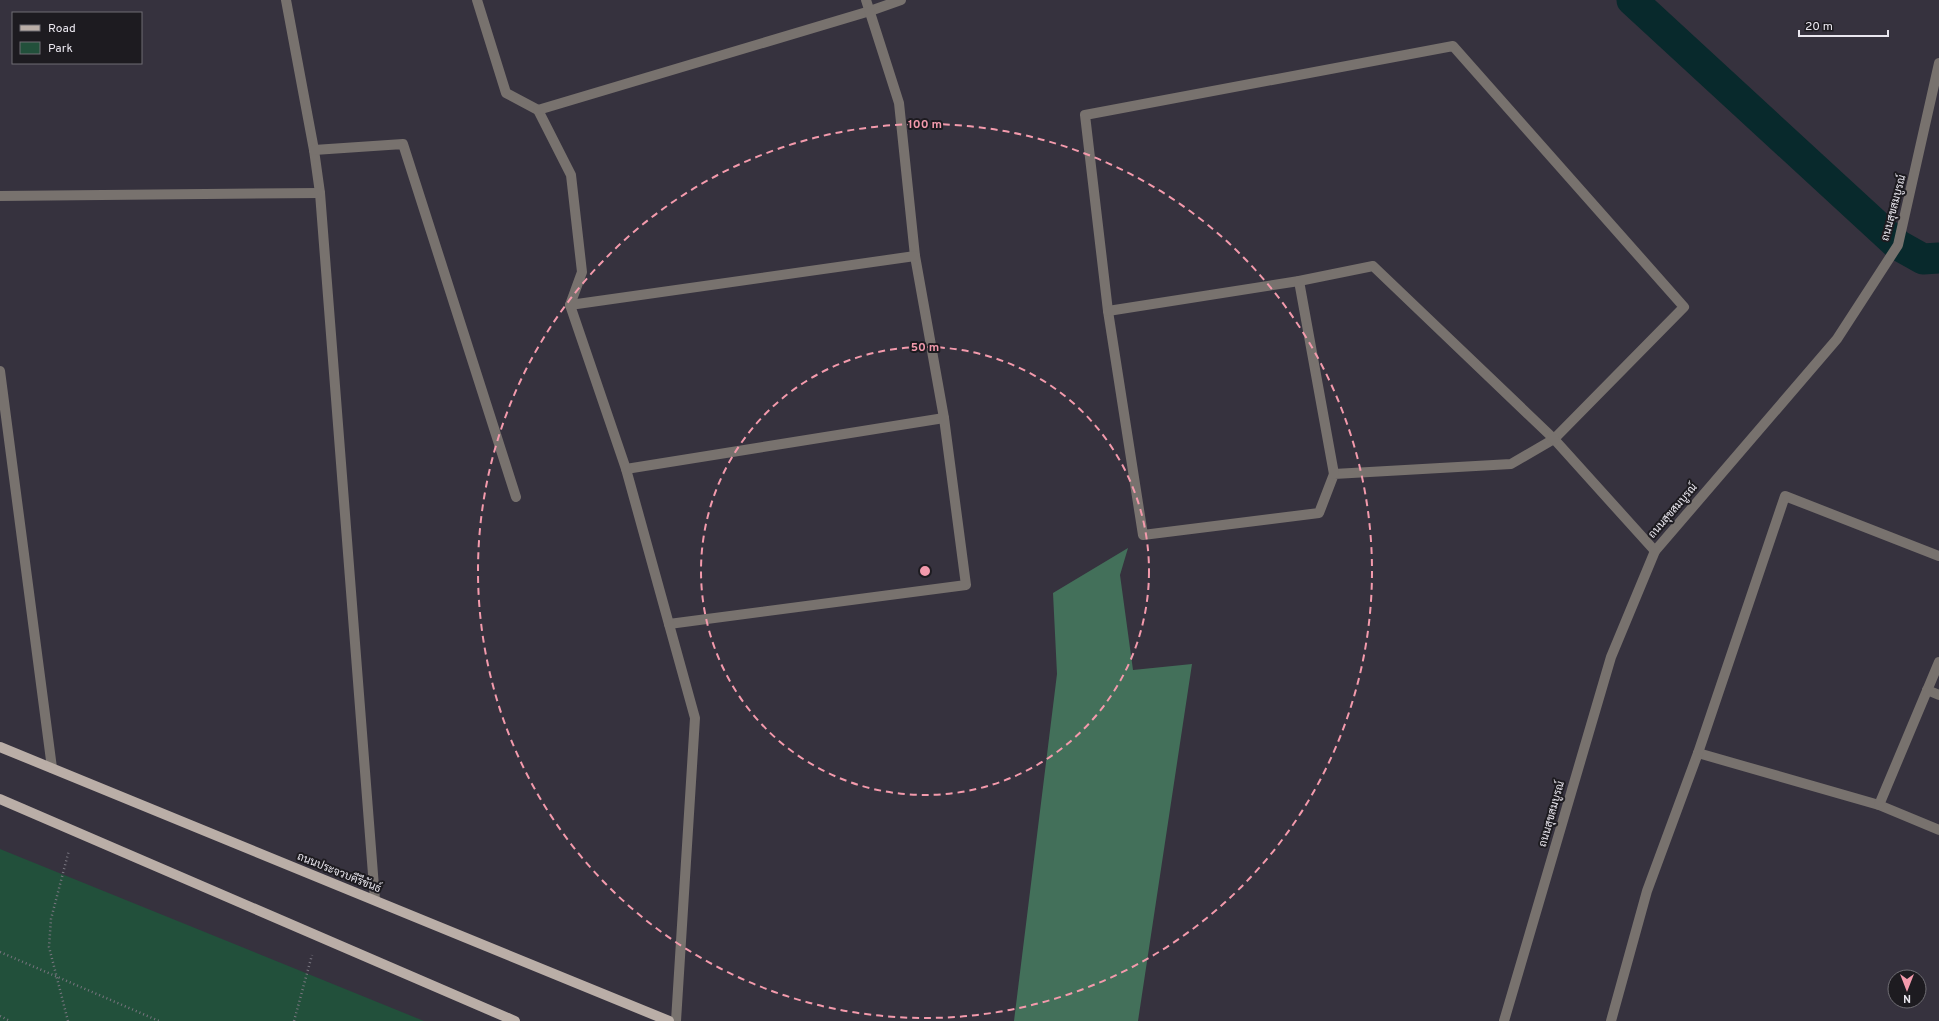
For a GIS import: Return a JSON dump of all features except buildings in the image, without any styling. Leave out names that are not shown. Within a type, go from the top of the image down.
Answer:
[{"type":"main road","name":"ถนนประจวบคีรีขันธ์","points":[[0,747],[669,1021]]},
{"type":"main road","points":[[0,800],[515,1021]]},
{"type":"street","points":[[286,0],[314,150],[320,193],[375,900]]},
{"type":"street","points":[[477,0],[506,93],[538,110],[571,175],[582,272],[570,305],[626,469],[695,718],[676,1021]]},
{"type":"street","points":[[669,624],[966,585],[944,418],[915,256],[899,104],[866,0]]},
{"type":"street","points":[[538,110],[870,12],[901,0]]},
{"type":"street","points":[[1299,281],[1334,474],[1319,513],[1143,535],[1108,311],[1085,115],[1453,46],[1684,307],[1554,439],[1511,464],[1334,474]]},
{"type":"street","name":"ถนนสุขสมบูรณ์","points":[[1504,1021],[1611,657],[1655,551],[1837,339],[1898,246],[1939,63]]},
{"type":"street","points":[[314,150],[403,144],[516,497]]},
{"type":"street","points":[[0,196],[320,193]]},
{"type":"street","points":[[570,305],[915,256]]},
{"type":"street","points":[[1108,311],[1299,281],[1373,266],[1554,439],[1655,551]]},
{"type":"street","points":[[0,371],[52,768]]},
{"type":"street","points":[[626,469],[944,418]]},
{"type":"street","points":[[1611,1021],[1647,891],[1698,753],[1785,496],[1939,556]]},
{"type":"street","points":[[1879,806],[1939,662]]},
{"type":"street","points":[[1927,690],[1939,695]]},
{"type":"street","points":[[1698,753],[1879,806],[1939,830]]},
{"type":"path","points":[[68,1021],[49,947],[51,919],[74,831]]},
{"type":"path","points":[[294,1021],[317,936]]},
{"type":"path","points":[[0,952],[159,1021]]},
{"type":"path","points":[[0,1016],[10,1021]]},
{"type":"green space","points":[[1128,548],[1120,575],[1133,670],[1192,664],[1138,1021],[1014,1021],[1057,674],[1053,593]]},
{"type":"green space","points":[[0,849],[424,1021],[0,1021]]},
{"type":"waterway","points":[[1632,0],[1898,245],[1923,259],[1939,258]]}]
